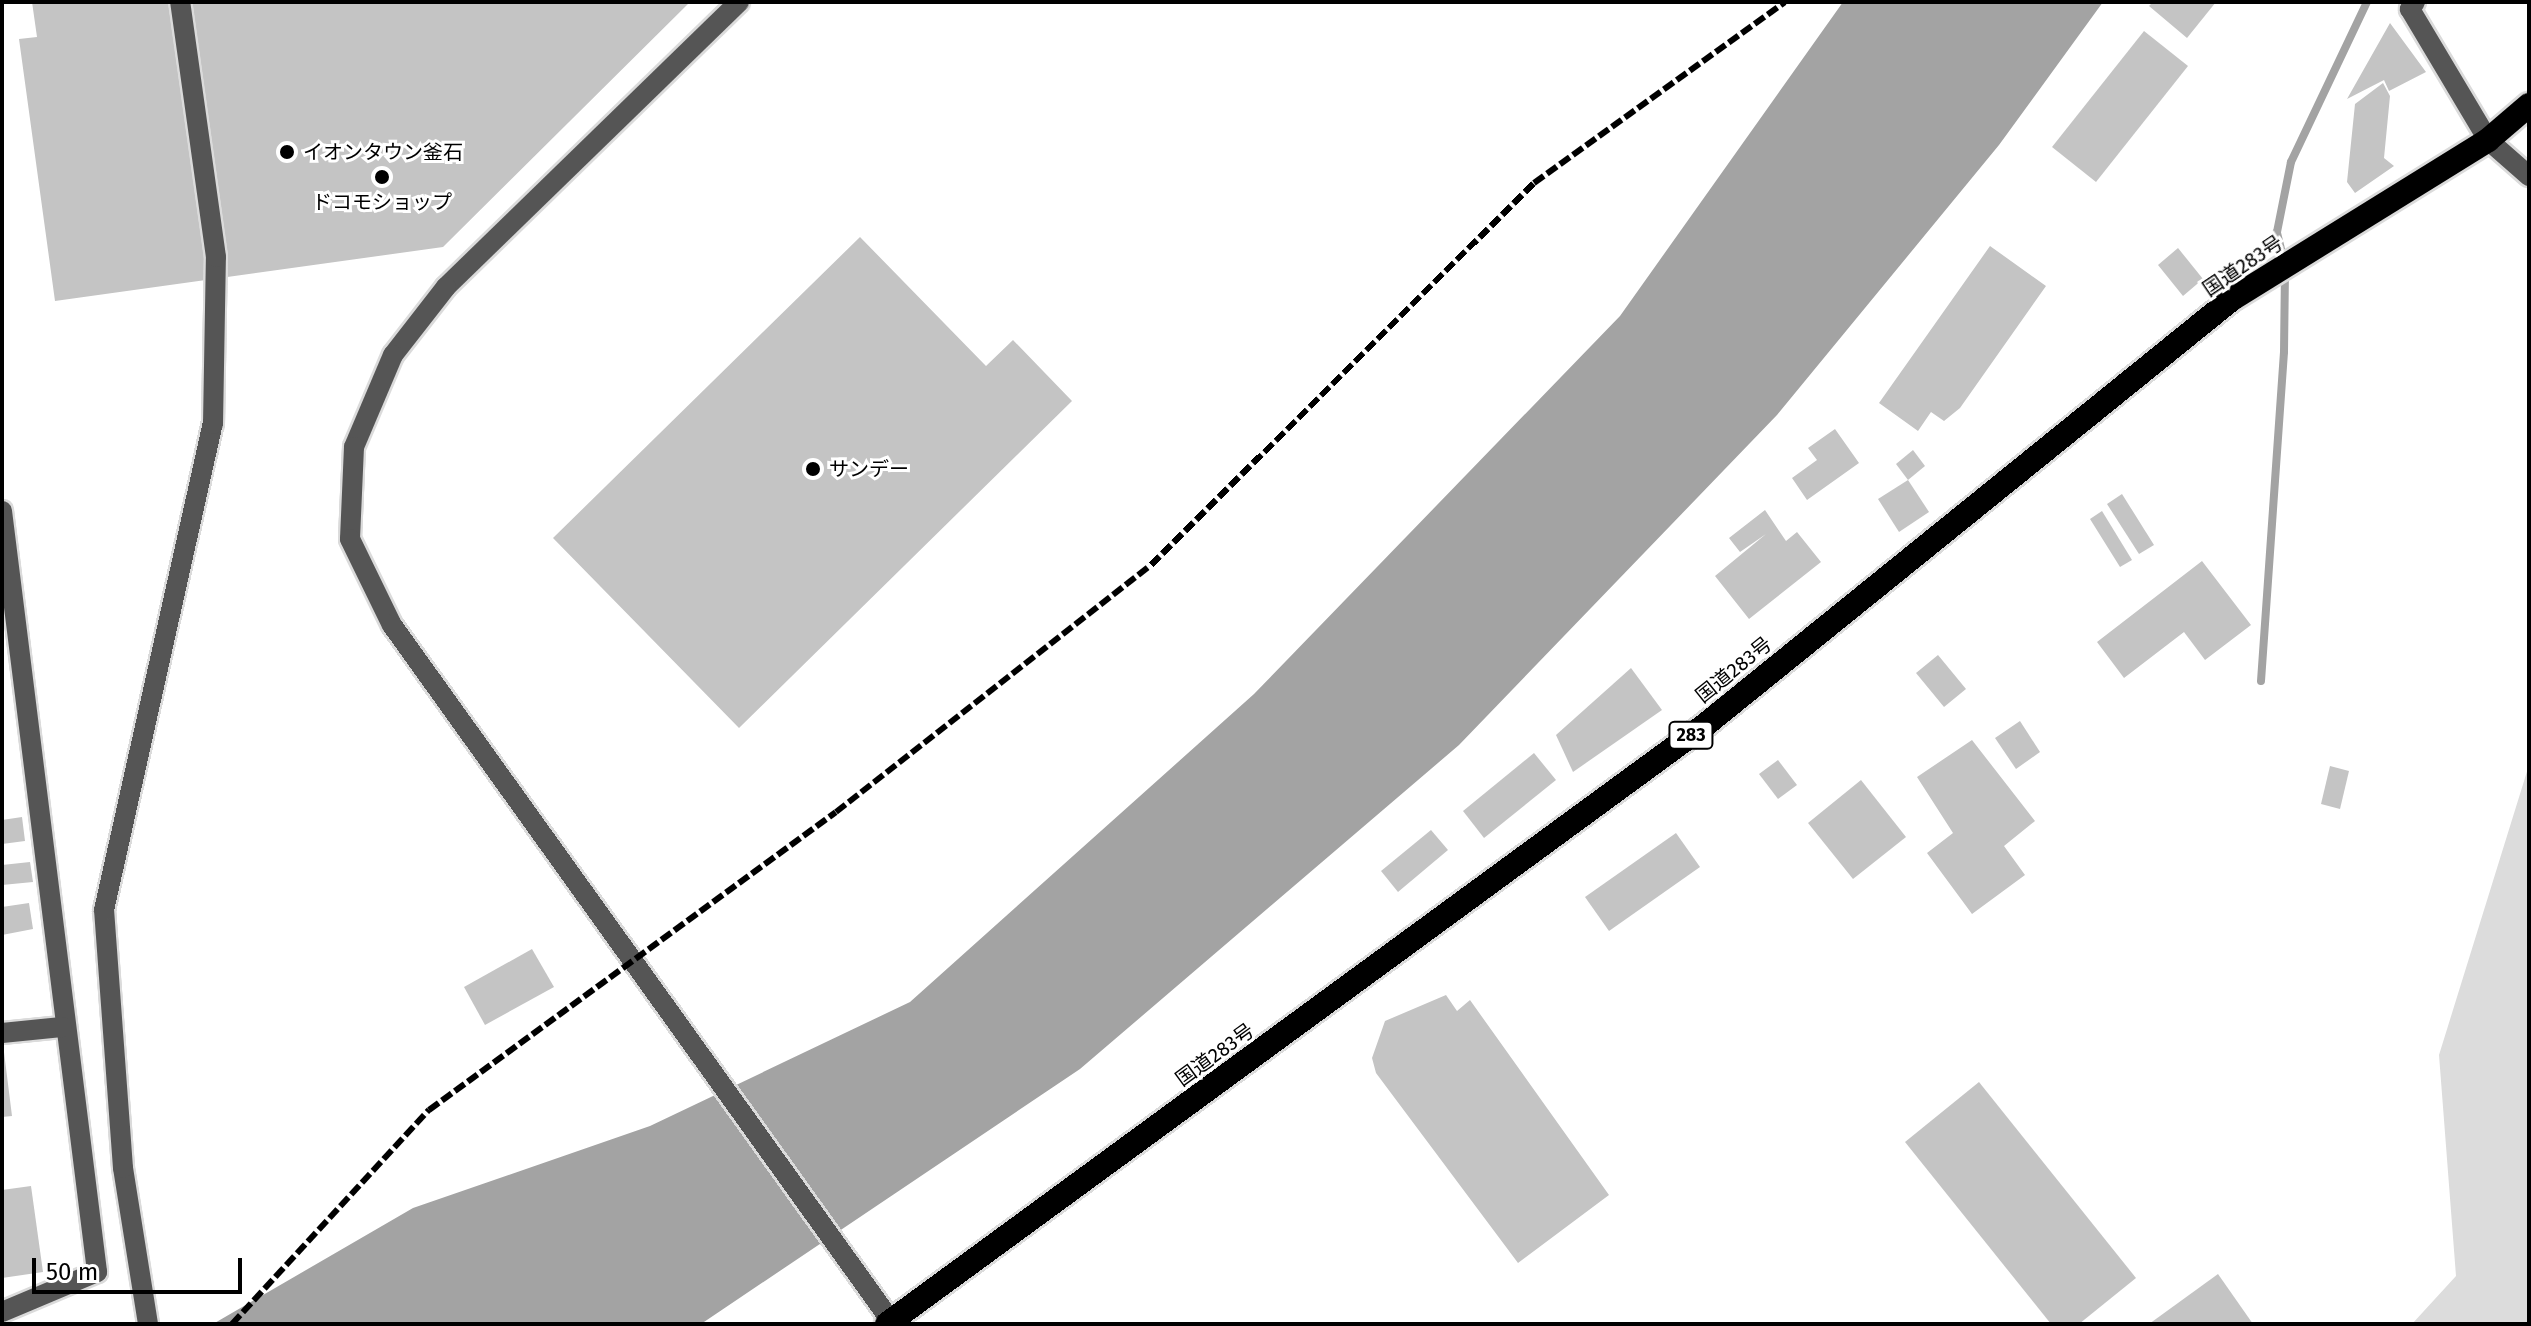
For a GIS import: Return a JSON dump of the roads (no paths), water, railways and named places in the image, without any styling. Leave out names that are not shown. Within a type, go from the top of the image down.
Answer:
[{"type":"highway","name":"国道283号","points":[[889,1322],[1705,725],[2232,299],[2488,140],[2529,105]]},
{"type":"street","points":[[148,1324],[123,1168],[104,910],[213,424],[216,257],[180,2]]},
{"type":"street","points":[[739,2],[437,298],[393,355],[371,398],[354,447],[349,496],[350,539],[392,625],[850,1260],[889,1322]]},
{"type":"street","points":[[2415,2],[2410,9],[2488,140],[2529,176]]},
{"type":"street","points":[[2,511],[62,1027],[97,1272],[2,1312]]},
{"type":"street","points":[[2,1033],[62,1027]]},
{"type":"waterway","points":[[2261,681],[2284,352],[2285,265],[2277,232],[2291,162],[2367,2]]},
{"type":"railway","points":[[232,1324],[429,1110],[836,812],[1151,565],[1534,183],[1785,2]]},
{"type":"place","name":"イオンタウン釜石","points":[[287,152]]},
{"type":"place","name":"ドコモショップ","points":[[382,177]]},
{"type":"place","name":"サンデー","points":[[813,469]]}]
